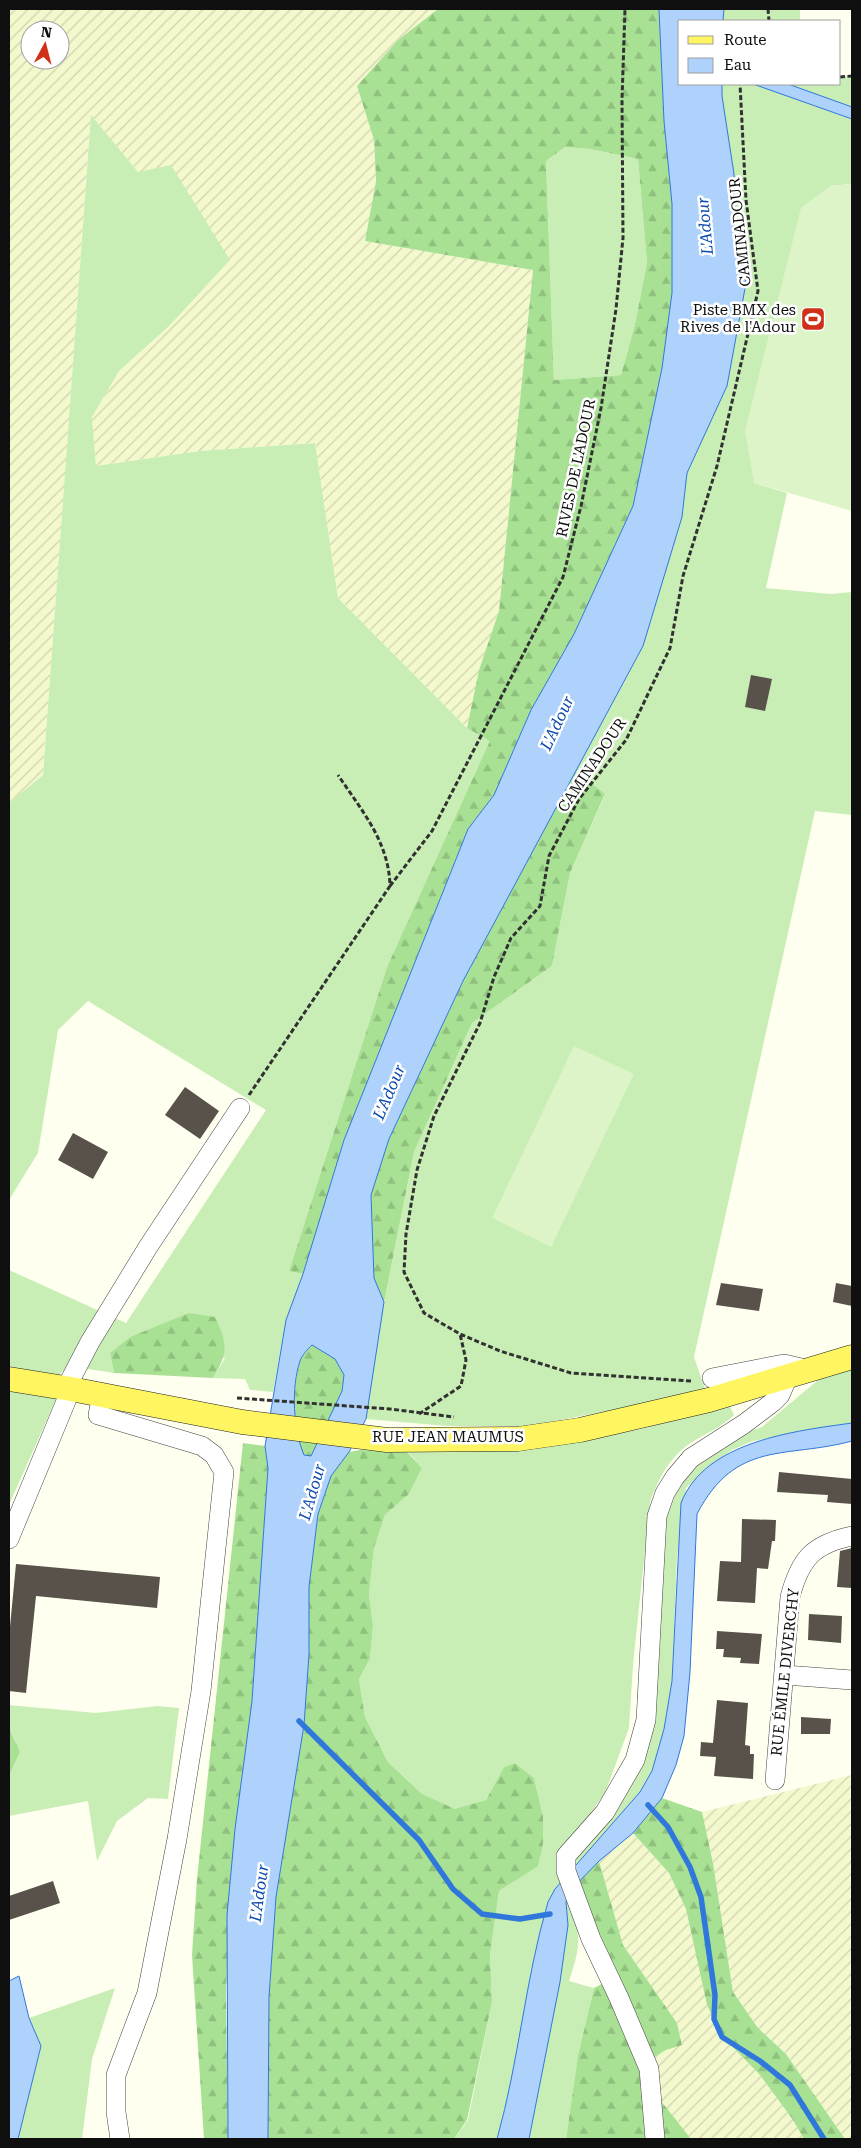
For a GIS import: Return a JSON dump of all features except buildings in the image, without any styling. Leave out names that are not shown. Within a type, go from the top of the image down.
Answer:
[{"type":"main road","name":"RUE JEAN MAUMUS","points":[[9,1379],[69,1388],[242,1422],[387,1440],[518,1439],[580,1430],[709,1400],[852,1357]]},
{"type":"street","points":[[9,1539],[69,1388],[90,1342],[148,1247],[240,1108]]},
{"type":"street","points":[[712,1378],[784,1364],[811,1370]]},
{"type":"street","points":[[655,2139],[649,2068],[591,1939],[566,1871],[566,1856],[605,1812],[635,1760],[643,1728],[657,1522],[665,1493],[675,1477],[691,1458],[744,1424],[773,1402],[780,1395],[787,1378]]},
{"type":"street","points":[[102,1395],[98,1415],[202,1446],[214,1455],[224,1472],[201,1691],[177,1839],[147,1994],[116,2075],[116,2112],[120,2139]]},
{"type":"street","name":"RUE ÉMILE DIVERCHY","points":[[775,1780],[790,1597],[796,1572],[814,1550],[839,1539],[852,1536]]},
{"type":"street","points":[[785,1674],[852,1680]]},
{"type":"path","name":"RIVES DE L'ADOUR","points":[[240,1108],[390,886],[432,831],[563,577],[581,506],[602,408],[616,309],[623,238],[622,100],[625,9]]},
{"type":"path","name":"CAMINADOUR","points":[[712,1378],[696,1382],[571,1373],[500,1351],[460,1334],[424,1313],[404,1272],[406,1234],[417,1170],[434,1116],[480,1023],[494,977],[511,938],[540,906],[549,856],[579,799],[626,740],[670,648],[684,576],[717,466],[758,291],[746,200],[740,85]]},
{"type":"path","points":[[338,775],[380,838],[390,867],[390,886]]},
{"type":"path","points":[[419,1414],[461,1386],[466,1360],[460,1334]]},
{"type":"path","points":[[249,1399],[390,1409]]},
{"type":"green space","points":[[9,9],[438,9],[398,40],[357,86],[374,140],[376,181],[365,241],[533,270],[499,611],[479,670],[467,728],[338,598],[315,443],[200,451],[96,466],[92,417],[119,371],[169,326],[138,172],[91,116],[43,775],[9,803]]},
{"type":"green space","points":[[438,9],[659,9],[664,121],[672,204],[672,293],[662,368],[633,506],[574,634],[531,710],[494,795],[468,829],[344,1140],[303,1274],[289,1271],[387,967],[490,741],[467,728],[479,670],[499,611],[533,270],[365,241],[376,181],[374,140],[357,86],[398,40]],"holes":[[[565,147],[590,149],[638,159],[647,263],[635,324],[621,375],[554,380],[546,161]]]},
{"type":"green space","points":[[724,9],[800,9],[800,20],[723,20]]},
{"type":"green space","points":[[852,76],[852,184],[830,186],[754,483],[787,493],[766,588],[831,594],[852,592],[852,815],[815,811],[694,1357],[706,1392],[529,1426],[447,1426],[366,1419],[384,1302],[414,1152],[472,1023],[552,966],[570,873],[605,795],[575,771],[643,646],[682,517],[687,473],[746,283],[733,226],[734,174],[722,85],[841,85],[841,77]]},
{"type":"green space","points":[[91,115],[138,172],[171,165],[230,260],[169,326],[119,371],[92,417],[96,466],[200,451],[315,443],[338,598],[467,728],[491,741],[387,967],[289,1271],[303,1274],[286,1320],[273,1392],[250,1390],[245,1379],[213,1378],[225,1358],[130,1337],[110,1353],[114,1373],[68,1366],[58,1376],[9,1372],[9,1270],[126,1323],[266,1110],[88,1001],[58,1030],[38,1153],[9,1200],[9,803],[43,775]]},
{"type":"green space","points":[[565,147],[590,149],[638,159],[647,263],[635,324],[621,375],[554,380],[546,161]]},
{"type":"green space","name":"Piste BMX des Rives de l'Adour","points":[[852,184],[852,511],[754,483],[745,431],[801,208],[830,186]]},
{"type":"green space","points":[[575,771],[605,794],[570,873],[552,966],[472,1023],[414,1152],[384,1302],[374,1278],[371,1195],[389,1139],[463,981]]},
{"type":"green space","points":[[574,1046],[634,1074],[551,1247],[492,1218]]},
{"type":"green space","points":[[189,1313],[215,1317],[222,1334],[225,1348],[224,1355],[213,1378],[114,1373],[110,1353],[130,1337]]},
{"type":"green space","points":[[312,1345],[335,1359],[344,1375],[342,1391],[311,1456],[303,1456],[297,1434],[296,1383],[301,1359]]},
{"type":"green space","points":[[852,1367],[852,1423],[753,1441],[732,1450],[707,1468],[686,1488],[677,1557],[672,1681],[664,1729],[652,1771],[640,1792],[573,1870],[577,1857],[653,1719],[659,1655],[664,1526],[678,1487],[713,1450],[741,1434],[762,1427],[824,1375]]},
{"type":"green space","points":[[9,1386],[57,1397],[9,1505]]},
{"type":"green space","points":[[730,1406],[734,1415],[689,1444],[676,1456],[661,1478],[650,1502],[633,1665],[629,1728],[605,1793],[563,1852],[564,1880],[551,1898],[543,1919],[508,2096],[497,2139],[454,2139],[468,2120],[492,2002],[490,1955],[499,1891],[513,1882],[543,1816],[534,1778],[515,1763],[504,1767],[486,1800],[455,1810],[422,1794],[388,1762],[365,1717],[359,1679],[370,1659],[373,1626],[369,1594],[374,1548],[385,1515],[409,1494],[422,1468],[408,1452],[531,1450],[642,1429]]},
{"type":"green space","points":[[243,1443],[265,1446],[268,1468],[252,1701],[235,1829],[226,1989],[228,2139],[204,2139],[192,1955],[197,1879]]},
{"type":"green space","points":[[360,1450],[407,1452],[422,1468],[409,1494],[385,1515],[374,1548],[369,1594],[373,1626],[370,1659],[359,1679],[365,1717],[388,1762],[422,1794],[455,1809],[486,1800],[504,1767],[515,1763],[534,1778],[543,1816],[543,1844],[538,1866],[499,1891],[490,1955],[492,2002],[467,2120],[454,2139],[268,2139],[269,1997],[276,1897],[304,1725],[309,1654],[309,1587],[318,1514],[331,1476],[349,1452]]},
{"type":"green space","points":[[9,1705],[96,1713],[157,1706],[179,1708],[168,1799],[148,1798],[117,1821],[97,1861],[88,1801],[9,1816],[9,1776],[20,1752],[9,1728]]},
{"type":"green space","points":[[9,1728],[20,1752],[9,1776]]},
{"type":"green space","points":[[852,1775],[852,2139],[845,2139],[786,2054],[758,2028],[733,1992],[713,1863],[702,1812]]},
{"type":"green space","points":[[662,1798],[702,1812],[713,1863],[733,1992],[758,2028],[786,2054],[845,2139],[804,2139],[793,2120],[760,2075],[721,2035],[707,2005],[686,1909],[669,1873],[633,1833]]},
{"type":"green space","points":[[633,1833],[669,1873],[686,1909],[707,2005],[721,2035],[760,2075],[793,2120],[804,2139],[691,2139],[654,2092],[643,2064],[666,2050],[682,2044],[677,2023],[623,1945],[599,1861]]},
{"type":"green space","points":[[599,1861],[623,1945],[677,2023],[682,2045],[666,2050],[643,2064],[654,2092],[691,2139],[566,2139],[578,2055],[594,1988],[619,1975],[576,1884]]},
{"type":"green space","points":[[568,1893],[578,1937],[576,1956],[569,1981],[594,1988],[578,2055],[566,2139],[529,2139],[568,1925],[566,1901]]},
{"type":"green space","points":[[115,1988],[92,2059],[82,2139],[18,2139],[41,2047],[29,2018]]},
{"type":"water","name":"L'Adour","points":[[659,9],[724,9],[723,20],[678,20],[678,85],[722,85],[734,174],[733,226],[746,283],[727,386],[687,473],[682,517],[643,646],[463,981],[389,1139],[371,1195],[374,1278],[384,1302],[366,1419],[349,1452],[331,1476],[318,1514],[309,1587],[309,1654],[304,1725],[276,1897],[269,1997],[268,2139],[228,2139],[227,1915],[235,1829],[252,1701],[268,1468],[265,1446],[286,1320],[303,1274],[344,1140],[468,829],[494,795],[531,710],[574,634],[633,506],[662,368],[672,293],[672,204],[664,121]],"holes":[[[312,1345],[335,1359],[344,1375],[342,1391],[311,1456],[304,1455],[297,1433],[294,1408],[295,1383],[300,1361]]]},
{"type":"water","points":[[756,85],[791,85],[852,107],[852,119]]},
{"type":"water","points":[[852,1423],[852,1441],[764,1456],[728,1473],[712,1490],[697,1514],[690,1672],[684,1736],[676,1765],[662,1798],[633,1833],[599,1861],[568,1893],[566,1902],[568,1925],[560,1982],[529,2139],[497,2139],[505,2110],[533,1961],[548,1902],[555,1889],[640,1792],[652,1771],[664,1729],[672,1681],[681,1503],[693,1482],[710,1465],[731,1453],[779,1435]]},
{"type":"water","points":[[19,1976],[29,2018],[41,2046],[18,2139],[9,2139],[9,1981]]},
{"type":"waterway","points":[[299,1721],[419,1840],[453,1889],[482,1914],[520,1919],[550,1914]]},
{"type":"waterway","points":[[648,1805],[668,1827],[690,1867],[701,1897],[715,1995],[714,2019],[722,2037],[760,2061],[790,2085],[824,2139]]},
{"type":"place","name":"Piste BMX des Rives de l'Adour","points":[[813,319]]}]
